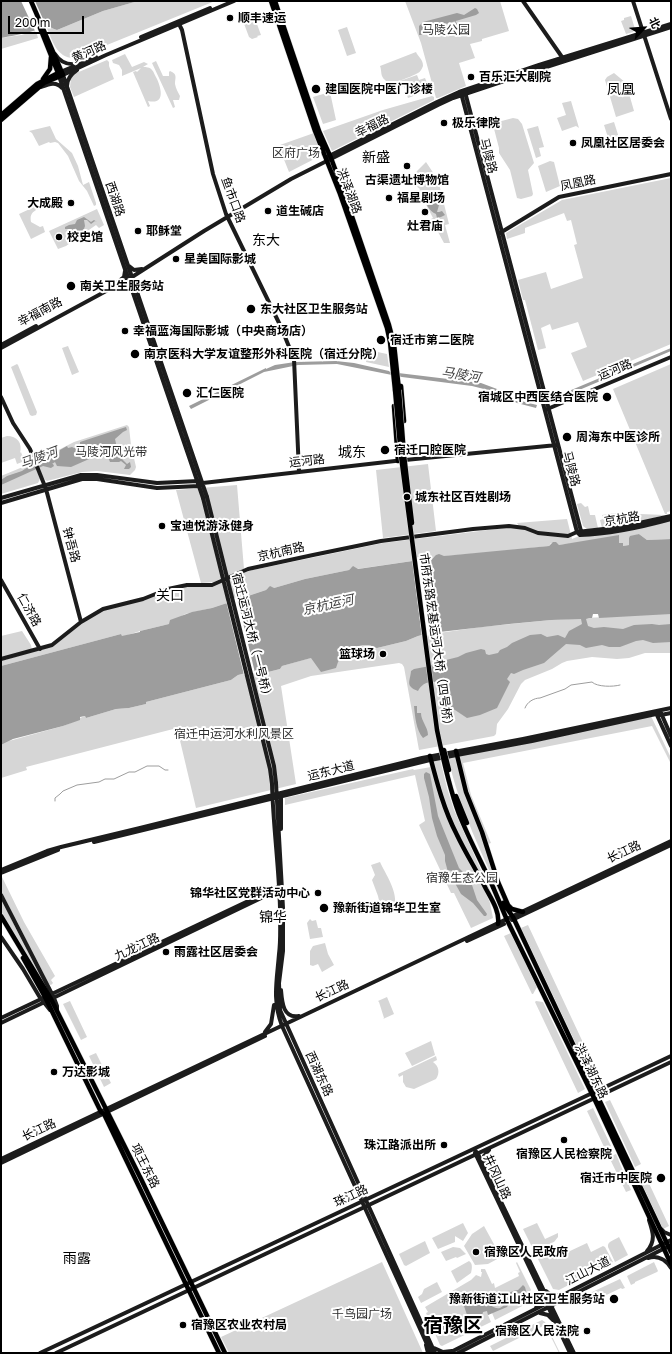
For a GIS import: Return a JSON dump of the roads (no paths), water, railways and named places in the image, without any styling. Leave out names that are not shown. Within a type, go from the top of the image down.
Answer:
[{"type":"main road","name":"西湖路","points":[[27,1],[45,36]]},
{"type":"main road","name":"西湖路","points":[[31,1],[60,74]]},
{"type":"main road","name":"洪泽湖路","points":[[271,1],[315,131],[328,158]]},
{"type":"main road","name":"洪泽湖路","points":[[275,1],[328,158],[389,325],[394,344],[397,390]]},
{"type":"main road","points":[[1,120],[38,86],[50,69],[51,50]]},
{"type":"main road","points":[[1,115],[38,86],[60,74]]},
{"type":"main road","points":[[398,461],[393,380],[396,377],[401,384],[407,460]]},
{"type":"main road","name":"市府东路宏基运河大桥（四号桥）","points":[[397,390],[404,455],[440,725],[456,796],[494,886]]},
{"type":"main road","points":[[456,754],[469,800],[482,832],[498,882],[508,905],[523,912]]},
{"type":"main road","points":[[431,758],[443,804],[449,819],[498,914],[498,924]]},
{"type":"main road","name":"洪泽湖东路","points":[[494,886],[504,906],[513,918],[595,1095],[667,1245],[671,1264]]},
{"type":"main road","name":"洪泽湖东路","points":[[494,886],[508,921],[595,1095],[646,1212],[671,1252]]},
{"type":"main road","points":[[1,916],[43,990]]},
{"type":"main road","points":[[1,922],[43,990]]},
{"type":"main road","name":"项王东路","points":[[43,990],[142,1181],[189,1284],[225,1353]]},
{"type":"main road","name":"项王东路","points":[[192,1290],[219,1353]]},
{"type":"street","name":"黄河路","points":[[179,23],[227,1]]},
{"type":"street","name":"黄河路","points":[[60,74],[234,1]]},
{"type":"street","points":[[523,1],[562,57]]},
{"type":"street","points":[[634,1],[671,112]]},
{"type":"street","name":"鱼市口路","points":[[179,23],[183,35],[213,174],[226,216],[281,327],[294,364],[299,472]]},
{"type":"street","points":[[645,34],[671,24]]},
{"type":"street","points":[[645,34],[671,27]]},
{"type":"street","name":"幸福路","points":[[328,158],[436,102],[562,57],[645,34]]},
{"type":"street","name":"幸福路","points":[[130,277],[289,177],[463,93],[645,34]]},
{"type":"street","points":[[645,34],[671,119]]},
{"type":"street","points":[[51,50],[57,58],[68,64],[78,64],[89,61]]},
{"type":"street","points":[[38,86],[54,84],[65,89],[70,76],[89,61]]},
{"type":"street","name":"西湖路","points":[[60,74],[205,497]]},
{"type":"street","points":[[467,108],[470,94],[476,90]]},
{"type":"street","name":"马陵路","points":[[463,93],[579,533]]},
{"type":"street","points":[[453,98],[461,101],[467,108]]},
{"type":"street","name":"凤凰路","points":[[500,233],[559,197],[671,174]]},
{"type":"street","points":[[116,285],[125,276],[126,265],[134,270],[143,269]]},
{"type":"street","points":[[138,298],[136,280],[143,269]]},
{"type":"street","name":"幸福南路","points":[[1,348],[130,277]]},
{"type":"street","points":[[116,285],[128,285],[138,298]]},
{"type":"street","name":"幸福南路","points":[[1,345],[116,285]]},
{"type":"street","name":"运河路","points":[[546,409],[671,357]]},
{"type":"street","name":"钟吾路","points":[[1,397],[8,414],[29,447],[45,487],[81,622]]},
{"type":"street","name":"运河路","points":[[1,502],[81,475],[157,483],[200,483],[556,445]]},
{"type":"street","name":"运河路","points":[[1,498],[45,487]]},
{"type":"street","name":"宿迁运河大桥（一号桥）","points":[[205,497],[274,783]]},
{"type":"street","name":"京杭路","points":[[579,533],[671,518]]},
{"type":"street","name":"京杭南路","points":[[1,660],[52,646],[81,622],[99,611],[143,599],[168,589],[187,586],[212,585],[248,570],[381,541],[509,526],[525,528],[538,533],[556,535],[570,536],[579,533]]},
{"type":"street","name":"仁济路","points":[[1,580],[40,649]]},
{"type":"street","name":"运东大道","points":[[1,873],[59,850],[276,796],[431,758],[543,739],[658,713],[671,708]]},
{"type":"street","points":[[658,713],[671,736]]},
{"type":"street","points":[[658,713],[671,746]]},
{"type":"street","name":"运东大道","points":[[658,713],[671,713]]},
{"type":"street","name":"西湖东路","points":[[274,783],[280,841],[283,950],[279,1005],[284,1026]]},
{"type":"street","name":"西湖东路","points":[[276,796],[281,887],[280,951],[276,981],[276,1008],[435,1353]]},
{"type":"street","name":"运东大道","points":[[1,870],[61,847],[276,796]]},
{"type":"street","name":"长江路","points":[[1,1159],[105,1112],[508,921],[523,912],[671,841]]},
{"type":"street","name":"长江路","points":[[513,918],[671,845]]},
{"type":"street","name":"九龙江路","points":[[1,1018],[48,998],[281,887]]},
{"type":"street","points":[[1,895],[54,1012]]},
{"type":"street","points":[[508,905],[513,918]]},
{"type":"street","points":[[494,906],[501,917],[508,921]]},
{"type":"street","name":"长江路","points":[[1,1163],[257,1037],[284,1026],[498,924],[508,921]]},
{"type":"street","points":[[1,937],[23,969],[48,998]]},
{"type":"street","points":[[280,975],[283,1005],[286,1011],[291,1016],[311,1012]]},
{"type":"street","points":[[257,1037],[268,1030],[271,1024],[273,1018],[276,981]]},
{"type":"street","name":"九龙江路","points":[[1,1023],[48,998]]},
{"type":"street","name":"珠江路","points":[[56,1353],[477,1155],[671,1056]]},
{"type":"street","name":"珠江路","points":[[40,1353],[474,1149],[671,1062]]},
{"type":"street","points":[[488,1177],[484,1160],[486,1153],[490,1148]]},
{"type":"street","name":"井冈山路","points":[[474,1149],[574,1353]]},
{"type":"street","points":[[461,1162],[469,1160],[476,1162],[488,1177]]},
{"type":"street","name":"西湖东路","points":[[367,1207],[431,1353]]},
{"type":"street","points":[[645,1253],[651,1244],[654,1235],[646,1212]]},
{"type":"street","points":[[658,1226],[664,1232],[671,1235]]},
{"type":"street","name":"江山大道","points":[[458,1353],[569,1292],[645,1253],[667,1245]]},
{"type":"street","name":"江山大道","points":[[549,1304],[566,1299],[667,1245]]},
{"type":"street","points":[[633,1264],[652,1257],[664,1260],[671,1268]]},
{"type":"street","points":[[540,1285],[549,1294],[554,1296],[569,1292]]},
{"type":"street","points":[[540,1285],[540,1300],[535,1312],[546,1314],[558,1323]]},
{"type":"street","points":[[558,1323],[557,1308],[560,1303],[566,1299]]},
{"type":"street","name":"江山大道","points":[[449,1353],[535,1312]]},
{"type":"street","name":"井冈山路","points":[[558,1323],[570,1353]]},
{"type":"street","points":[[423,1334],[428,1353]]},
{"type":"street","points":[[429,1340],[434,1348],[443,1352],[448,1352],[461,1347]]},
{"type":"water","points":[[1,1],[138,1],[103,11],[57,30],[48,26],[1,38]]},
{"type":"water","points":[[475,8],[479,13],[476,15],[431,28],[422,35],[419,35],[419,26],[423,22],[457,13],[464,15]]},
{"type":"water","points":[[431,193],[436,194],[437,197],[435,198],[439,205],[437,212],[442,211],[445,215],[437,218],[436,214],[428,207],[426,196]]},
{"type":"water","points":[[84,217],[91,222],[94,220],[97,222],[95,221],[91,224],[87,220],[84,220],[85,226],[83,232],[79,234],[75,233],[71,237],[73,232],[72,229],[65,229],[65,227],[75,224],[77,220]]},
{"type":"water","points":[[671,348],[671,351],[558,399],[557,396]]},
{"type":"water","points":[[336,361],[354,363],[390,372],[481,383],[497,389],[517,400],[537,405],[536,408],[517,403],[492,391],[472,386],[402,377],[337,364],[298,365],[264,372],[191,409],[189,406],[275,365],[295,362]]},
{"type":"water","points":[[126,427],[127,430],[115,439],[117,448],[121,449],[122,459],[127,464],[130,462],[131,467],[129,469],[124,469],[126,465],[121,461],[110,462],[108,457],[96,456],[71,467],[57,466],[55,462],[52,464],[54,466],[51,468],[43,466],[1,485],[1,480],[7,476],[22,471],[28,467],[31,468],[46,458],[47,461],[54,455],[59,455],[60,450],[67,446],[68,448],[74,448],[80,445],[80,442]]},
{"type":"water","name":"京杭运河","points":[[639,534],[647,540],[671,539],[671,614],[599,618],[598,614],[593,614],[592,618],[586,619],[588,626],[594,628],[604,627],[623,629],[634,625],[671,624],[671,642],[653,643],[643,640],[620,647],[609,647],[602,645],[586,648],[580,645],[566,644],[544,663],[514,674],[511,673],[507,679],[510,682],[497,708],[480,715],[467,718],[442,703],[440,692],[435,682],[425,684],[418,691],[414,689],[409,683],[411,671],[481,649],[485,650],[486,654],[489,655],[498,653],[500,650],[512,643],[530,635],[541,634],[547,637],[558,635],[565,638],[569,631],[582,624],[581,619],[551,620],[431,633],[377,648],[374,648],[371,645],[348,649],[347,647],[342,649],[343,655],[336,668],[321,672],[311,658],[282,666],[280,669],[268,672],[266,669],[262,669],[238,675],[231,680],[146,702],[146,704],[116,709],[86,718],[85,716],[80,717],[80,720],[13,739],[1,745],[1,666],[121,634],[122,636],[169,624],[170,620],[266,590],[270,586],[274,588],[305,579],[349,570],[353,566],[358,569],[433,558],[439,554],[444,556],[549,546],[553,542],[556,542],[559,545],[619,535],[619,543],[623,543],[623,546],[629,545],[630,536]]},
{"type":"water","points":[[414,706],[417,706],[417,713],[421,713],[428,732],[428,735],[423,738],[417,727]]},
{"type":"water","points":[[426,772],[430,774],[438,816],[459,868],[469,878],[468,883],[472,885],[477,900],[487,914],[486,916],[484,916],[473,903],[461,894],[456,885],[454,876],[450,870],[448,872],[445,855],[437,836],[432,818],[424,778],[424,774]]},
{"type":"water","points":[[523,1285],[526,1291],[524,1294],[515,1295],[507,1307],[488,1315],[487,1311],[483,1312],[482,1316],[458,1332],[449,1331],[444,1335],[441,1333],[439,1327],[442,1324],[456,1327],[464,1324],[468,1318],[464,1306],[470,1300],[476,1298],[481,1299],[493,1307],[500,1308],[505,1304],[509,1293],[518,1290]]},
{"type":"waterway","points":[[455,21],[457,25]]},
{"type":"waterway","points":[[525,708],[529,702],[565,689],[571,685],[592,682],[594,684],[605,686],[620,685]]},
{"type":"waterway","points":[[55,801],[55,798],[63,791],[77,785],[99,782],[105,779],[114,779],[147,766],[159,766],[165,770],[168,770]]},
{"type":"place","name":"顺丰速运","points":[[230,18]]},
{"type":"place","name":"百乐汇大剧院","points":[[471,77]]},
{"type":"place","name":"建国医院中医门诊楼","points":[[316,89]]},
{"type":"place","name":"极乐律院","points":[[444,123]]},
{"type":"place","name":"凤凰社区居委会","points":[[573,143]]},
{"type":"place","name":"古渠遗址博物馆","points":[[407,166]]},
{"type":"place","name":"福星剧场","points":[[389,198]]},
{"type":"place","name":"大成殿","points":[[71,203]]},
{"type":"place","name":"道生碱店","points":[[268,211]]},
{"type":"place","name":"灶君庙","points":[[425,212]]},
{"type":"place","name":"耶稣堂","points":[[138,231]]},
{"type":"place","name":"校史馆","points":[[59,237]]},
{"type":"place","name":"星美国际影城","points":[[176,259]]},
{"type":"place","name":"南关卫生服务站","points":[[71,286]]},
{"type":"place","name":"东大社区卫生服务站","points":[[251,309]]},
{"type":"place","name":"幸福蓝海国际影城（中央商场店）","points":[[125,331]]},
{"type":"place","name":"宿迁市第二医院","points":[[381,340]]},
{"type":"place","name":"南京医科大学友谊整形外科医院（宿迁分院）","points":[[135,354]]},
{"type":"place","name":"汇仁医院","points":[[187,393]]},
{"type":"place","name":"宿城区中西医结合医院","points":[[607,397]]},
{"type":"place","name":"周海东中医诊所","points":[[567,437]]},
{"type":"place","name":"宿迁口腔医院","points":[[385,450]]},
{"type":"place","name":"城东社区百姓剧场","points":[[407,497]]},
{"type":"place","name":"宝迪悦游泳健身","points":[[162,526]]},
{"type":"place","name":"篮球场","points":[[383,654]]},
{"type":"place","name":"锦华社区党群活动中心","points":[[318,893]]},
{"type":"place","name":"豫新街道锦华卫生室","points":[[324,908]]},
{"type":"place","name":"雨露社区居委会","points":[[166,952]]},
{"type":"place","name":"万达影城","points":[[54,1072]]},
{"type":"place","name":"宿豫区人民检察院","points":[[564,1140]]},
{"type":"place","name":"珠江路派出所","points":[[444,1145]]},
{"type":"place","name":"宿迁市中医院","points":[[661,1178]]},
{"type":"place","name":"宿豫区人民政府","points":[[476,1252]]},
{"type":"place","name":"豫新街道江山社区卫生服务站","points":[[614,1299]]},
{"type":"place","name":"宿豫区农业农村局","points":[[183,1325]]},
{"type":"place","name":"宿豫区人民法院","points":[[587,1331]]},
{"type":"district","name":"凤凰","points":[[621,90]]},
{"type":"district","name":"新盛","points":[[376,158]]},
{"type":"district","name":"东大","points":[[266,241]]},
{"type":"district","name":"城东","points":[[352,453]]},
{"type":"district","name":"关口","points":[[170,596]]},
{"type":"district","name":"锦华","points":[[273,918]]},
{"type":"district","name":"雨露","points":[[77,1259]]},
{"type":"district","name":"宿豫区","points":[[453,1326]]},
{"type":"park label","name":"马陵公园","points":[[446,30]]},
{"type":"park label","name":"区府广场","points":[[296,153]]},
{"type":"park label","name":"马陵河风光带","points":[[111,452]]},
{"type":"park label","name":"宿迁中运河水利风景区","points":[[234,734]]},
{"type":"park label","name":"宿豫生态公园","points":[[462,878]]},
{"type":"park label","name":"千鸟园广场","points":[[362,1314]]},
{"type":"water label","name":"马陵河","points":[[461,375]]},
{"type":"water label","name":"马陵河","points":[[39,458]]}]
